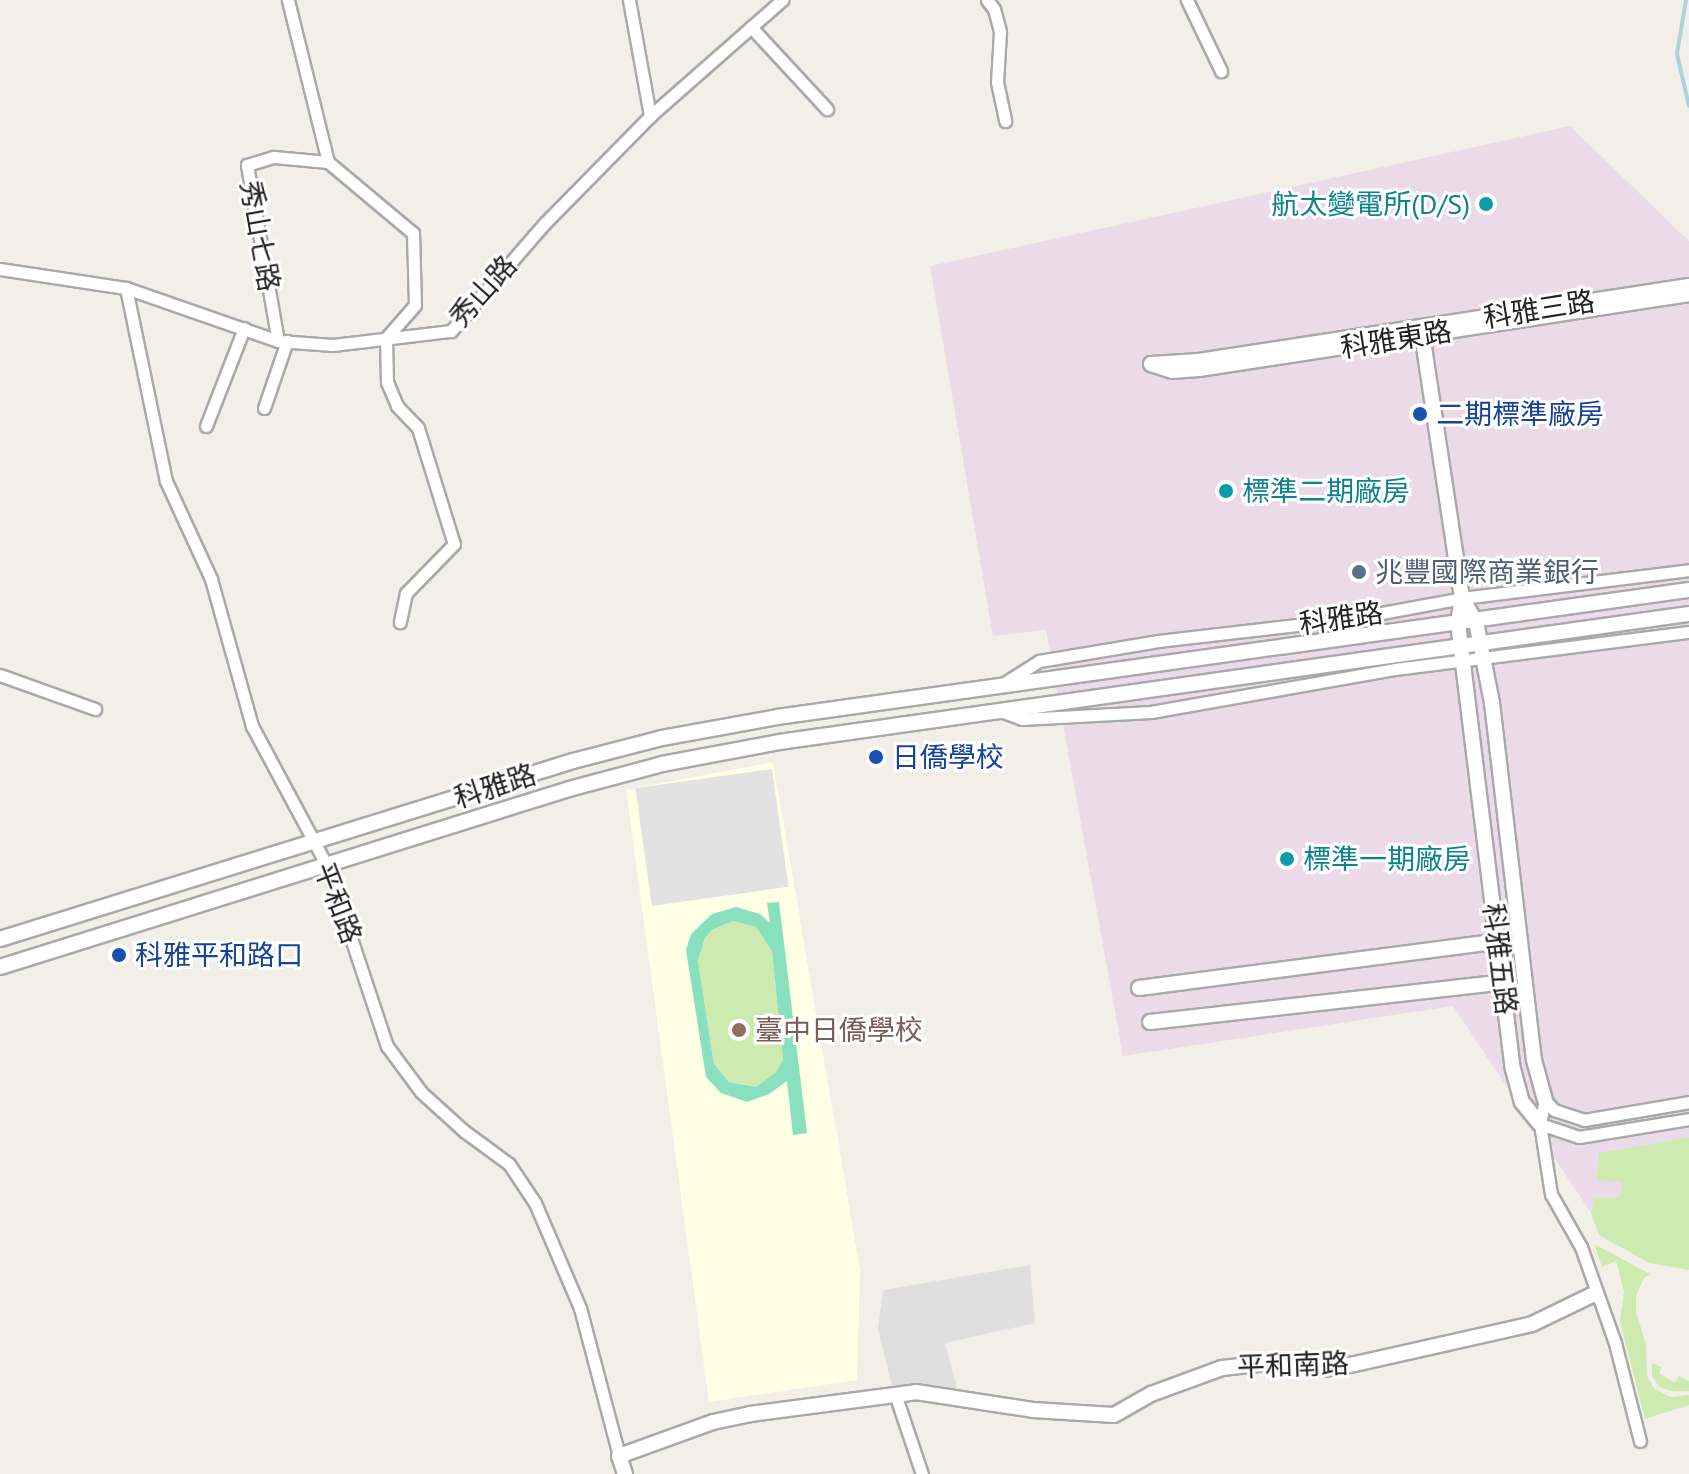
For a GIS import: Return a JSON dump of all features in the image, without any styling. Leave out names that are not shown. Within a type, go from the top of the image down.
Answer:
[{"type":"street","points":[[288,0],[328,162],[413,233],[415,305],[386,338],[387,382],[397,406],[418,428],[454,544],[406,593],[400,622]]},
{"type":"street","points":[[629,0],[650,116]]},
{"type":"street","name":"秀山路","points":[[0,269],[126,288],[282,341],[333,345],[451,331],[545,223],[650,116],[782,0]]},
{"type":"street","points":[[987,0],[994,9],[1000,32],[997,82],[1005,121]]},
{"type":"street","points":[[1187,0],[1221,71]]},
{"type":"street","points":[[751,27],[827,109]]},
{"type":"street","name":"秀山七路","points":[[282,341],[247,165],[274,157],[328,162]]},
{"type":"street","name":"科雅三路","points":[[1199,361],[1422,331],[1689,286]]},
{"type":"street","name":"平和路","points":[[126,288],[166,481],[211,579],[252,726],[327,866],[387,1046],[421,1092],[464,1131],[509,1164],[535,1203],[580,1308],[625,1474]]},
{"type":"street","name":"科雅東路","points":[[1199,361],[1151,364],[1172,371],[1199,369],[1422,331],[1689,294]]},
{"type":"street","points":[[206,426],[244,328]]},
{"type":"street","name":"科雅五路","points":[[1422,331],[1462,598],[1458,623],[1460,644],[1513,1069],[1522,1102],[1540,1124]]},
{"type":"street","points":[[264,408],[282,341]]},
{"type":"street","name":"科雅路","points":[[1001,686],[1039,661],[1158,641],[1349,619],[1462,598],[1689,570]]},
{"type":"street","name":"科雅路","points":[[0,939],[314,844],[573,761],[662,738],[777,717],[1689,590]]},
{"type":"street","name":"科雅五路","points":[[1462,598],[1476,622],[1492,703],[1534,1060],[1545,1100]]},
{"type":"street","name":"科雅路","points":[[0,967],[569,789],[662,764],[779,742],[1689,614]]},
{"type":"street","name":"科雅路","points":[[1000,710],[1022,719],[1151,712],[1395,669],[1689,632]]},
{"type":"street","points":[[0,675],[95,709]]},
{"type":"street","points":[[1139,988],[1499,941]]},
{"type":"street","points":[[1150,1022],[1504,982]]},
{"type":"street","points":[[1545,1100],[1554,1110],[1584,1120],[1689,1102]]},
{"type":"street","points":[[1545,1100],[1540,1124],[1551,1194],[1581,1247],[1615,1343],[1640,1441]]},
{"type":"street","points":[[1540,1124],[1579,1137],[1689,1119]]},
{"type":"street","name":"平和南路","points":[[619,1456],[713,1422],[916,1392],[1033,1410],[1114,1415],[1151,1394],[1222,1368],[1286,1361],[1324,1369],[1355,1364],[1532,1324],[1596,1293]]},
{"type":"street","points":[[895,1394],[922,1474]]},
{"type":"shaded area","points":[[1570,126],[1689,241],[1689,1259],[1591,1213],[1453,1006],[1123,1056],[1046,630],[993,636],[930,266]]},
{"type":"shaded area","name":"臺中日僑學校","points":[[773,762],[860,1270],[857,1380],[709,1402],[626,790]]},
{"type":"shaded area","points":[[772,769],[789,887],[652,906],[635,788]]},
{"type":"shaded area","points":[[1030,1265],[1035,1323],[945,1343],[957,1388],[893,1390],[878,1329],[883,1290]]},
{"type":"green space","points":[[779,902],[807,1133],[793,1135],[787,1081],[769,1094],[747,1102],[721,1093],[706,1077],[686,950],[691,934],[712,914],[736,907],[760,914],[770,923],[767,903]],"holes":[[[733,921],[756,927],[772,951],[783,1060],[776,1072],[756,1087],[729,1082],[714,1064],[698,961],[705,938],[712,930]]]},
{"type":"green space","points":[[733,921],[756,927],[772,951],[783,1060],[776,1072],[756,1087],[729,1082],[714,1064],[698,961],[705,938],[712,930]]},
{"type":"green space","points":[[1689,1137],[1689,1270],[1649,1263],[1599,1235],[1591,1213],[1594,1198],[1620,1198],[1622,1182],[1597,1180],[1599,1153]]},
{"type":"green space","points":[[1594,1244],[1650,1274],[1644,1278],[1636,1296],[1636,1312],[1646,1344],[1647,1376],[1654,1388],[1670,1397],[1689,1395],[1689,1405],[1645,1419],[1620,1321],[1624,1292],[1616,1261],[1602,1267]]},
{"type":"green space","points":[[1652,1363],[1662,1367],[1659,1373],[1675,1383],[1679,1376],[1689,1381],[1689,1391],[1670,1391],[1659,1387],[1652,1376]]},
{"type":"waterway","points":[[1686,0],[1677,54],[1689,106]]},
{"type":"place","name":"航太變電所(D/S)","points":[[1486,204]]},
{"type":"place","name":"二期標準廠房","points":[[1420,414]]},
{"type":"place","name":"標準二期廠房","points":[[1226,491]]},
{"type":"place","name":"兆豐國際商業銀行","points":[[1359,572]]},
{"type":"place","name":"日僑學校","points":[[876,757]]},
{"type":"place","name":"標準一期廠房","points":[[1287,859]]},
{"type":"place","name":"科雅平和路口","points":[[119,955]]},
{"type":"place","name":"臺中日僑學校","points":[[739,1030]]}]
